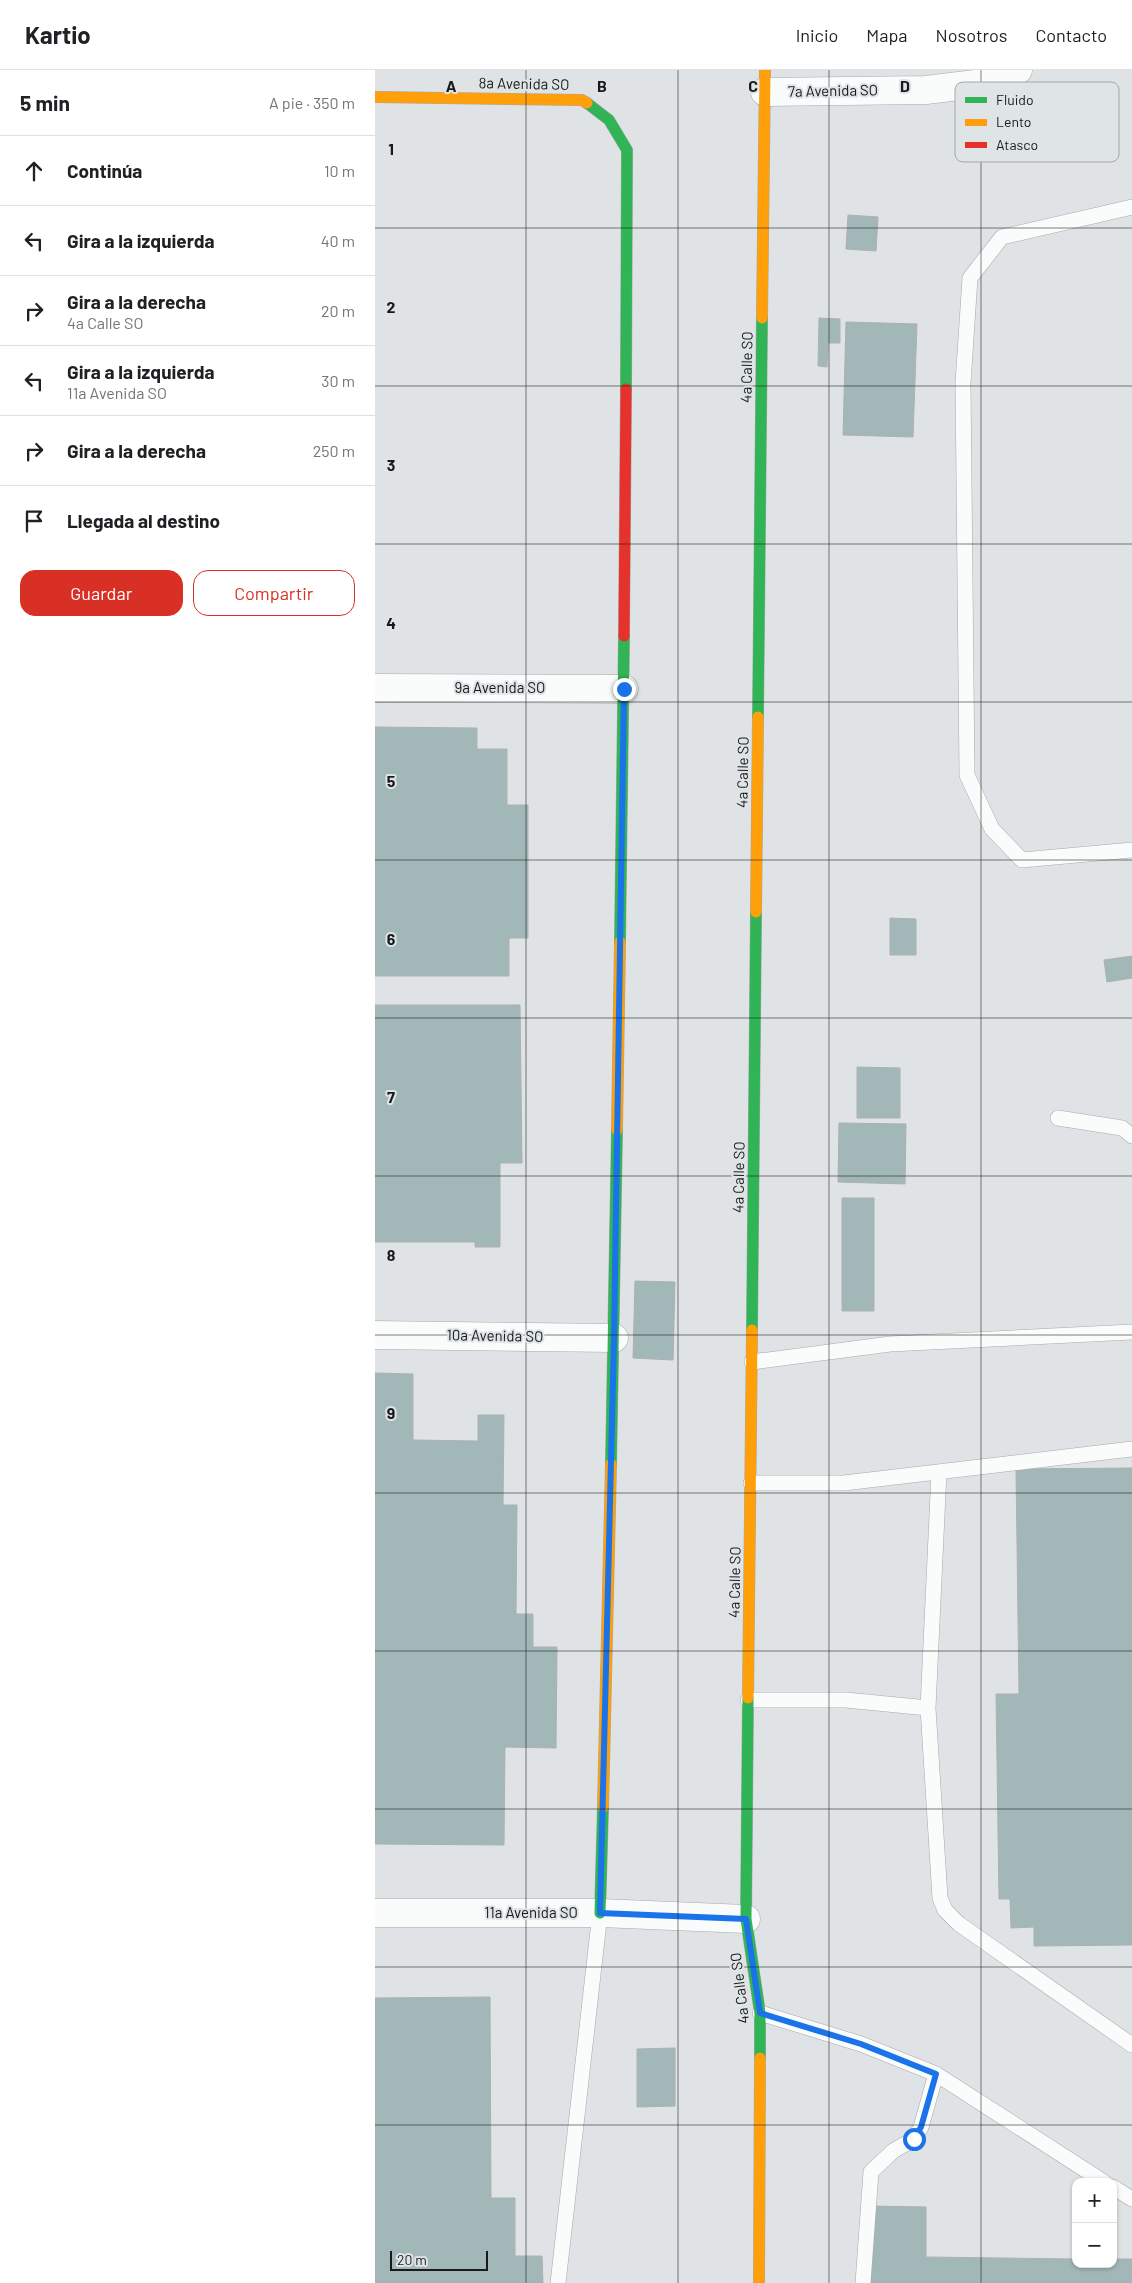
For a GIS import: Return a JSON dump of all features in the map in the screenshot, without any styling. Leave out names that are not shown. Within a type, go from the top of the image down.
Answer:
[{"type":"street","name":"7a Avenida SO","points":[[983,82],[1018,70]]},
{"type":"street","name":"7a Avenida SO","points":[[765,81],[926,90],[955,86]]},
{"type":"street","name":"4a Calle SO","points":[[759,2283],[760,2013],[746,1919],[765,81]]},
{"type":"street","name":"8a Avenida SO","points":[[375,97],[582,100],[609,120],[627,150],[624,689]]},
{"type":"street","name":"9a Avenida SO","points":[[375,688],[624,689]]},
{"type":"street","points":[[600,1913],[614,1338],[624,689]]},
{"type":"street","name":"10a Avenida SO","points":[[375,1335],[614,1338]]},
{"type":"street","name":"11a Avenida SO","points":[[375,1913],[600,1913],[746,1919]]},
{"type":"lane","points":[[1132,207],[1002,237],[971,278],[963,383],[967,775],[992,828],[1022,860],[1132,850]]},
{"type":"lane","points":[[1058,1118],[1122,1128],[1132,1136]]},
{"type":"lane","points":[[752,1362],[890,1344],[1132,1332]]},
{"type":"lane","points":[[751,1483],[844,1483],[1132,1449]]},
{"type":"lane","points":[[939,1472],[928,1708],[940,1898],[945,1910],[959,1924],[1132,2045]]},
{"type":"lane","points":[[748,1700],[846,1700],[928,1708]]},
{"type":"lane","points":[[558,2283],[600,1913]]},
{"type":"lane","points":[[760,2013],[861,2044],[936,2074],[1098,2178]]},
{"type":"lane","points":[[863,2283],[871,2172],[893,2151],[914,2139],[921,2127],[936,2074]]},
{"type":"lane","points":[[1117,2190],[1132,2200]]},
{"type":"building","points":[[848,215],[878,217],[876,251],[846,249]]},
{"type":"building","points":[[819,318],[840,319],[840,343],[828,343],[827,367],[818,366]]},
{"type":"building","points":[[846,322],[917,324],[913,437],[843,435]]},
{"type":"building","points":[[375,727],[477,728],[477,749],[507,749],[507,805],[528,805],[528,938],[509,938],[509,976],[375,976]]},
{"type":"building","points":[[890,918],[916,919],[916,955],[890,955]]},
{"type":"building","points":[[1132,956],[1132,978],[1107,982],[1104,960]]},
{"type":"building","points":[[375,1005],[520,1005],[522,1163],[500,1163],[500,1247],[475,1247],[475,1242],[375,1242]]},
{"type":"building","points":[[857,1067],[900,1068],[900,1118],[857,1118]]},
{"type":"building","points":[[839,1123],[906,1124],[905,1184],[838,1182]]},
{"type":"building","points":[[842,1198],[874,1198],[874,1311],[842,1311]]},
{"type":"building","points":[[635,1281],[675,1282],[673,1360],[633,1358]]},
{"type":"building","points":[[375,1373],[413,1374],[413,1440],[478,1441],[478,1415],[504,1415],[503,1505],[517,1505],[516,1614],[533,1614],[533,1647],[557,1647],[556,1748],[505,1747],[504,1845],[375,1844]]},
{"type":"building","points":[[1132,1468],[1132,1945],[1034,1946],[1034,1927],[1011,1928],[1010,1899],[999,1899],[996,1694],[1019,1694],[1016,1469]]},
{"type":"building","points":[[490,1997],[491,2198],[515,2198],[515,2256],[542,2256],[543,2283],[375,2283],[375,1998]]},
{"type":"building","points":[[675,2048],[675,2106],[637,2107],[637,2049]]},
{"type":"building","points":[[871,2206],[926,2207],[926,2257],[1072,2259],[1072,2268],[1117,2268],[1117,2259],[1132,2259],[1132,2283],[870,2283]]},
{"type":"traffic: fast","points":[[587,103],[609,120],[627,150],[626,389]]},
{"type":"traffic: fast","points":[[758,717],[762,318]]},
{"type":"traffic: fast","points":[[620,942],[624,636]]},
{"type":"traffic: fast","points":[[752,1330],[756,912]]},
{"type":"traffic: fast","points":[[611,1464],[617,1130]]},
{"type":"traffic: fast","points":[[748,1698],[746,1919],[760,2013],[760,2058]]},
{"type":"traffic: fast","points":[[600,1913],[603,1807]]},
{"type":"traffic: slow","points":[[762,318],[765,70]]},
{"type":"traffic: slow","points":[[375,97],[582,100],[587,103]]},
{"type":"traffic: slow","points":[[756,912],[758,717]]},
{"type":"traffic: slow","points":[[617,1130],[620,942]]},
{"type":"traffic: slow","points":[[748,1698],[752,1330]]},
{"type":"traffic: slow","points":[[603,1807],[611,1464]]},
{"type":"traffic: slow","points":[[759,2283],[760,2058]]},
{"type":"traffic: jam","points":[[624,636],[626,389]]},
{"type":"route","points":[[624,689],[614,1338],[600,1913],[746,1919],[760,2013],[861,2044],[936,2074],[921,2127],[914,2139]]}]
